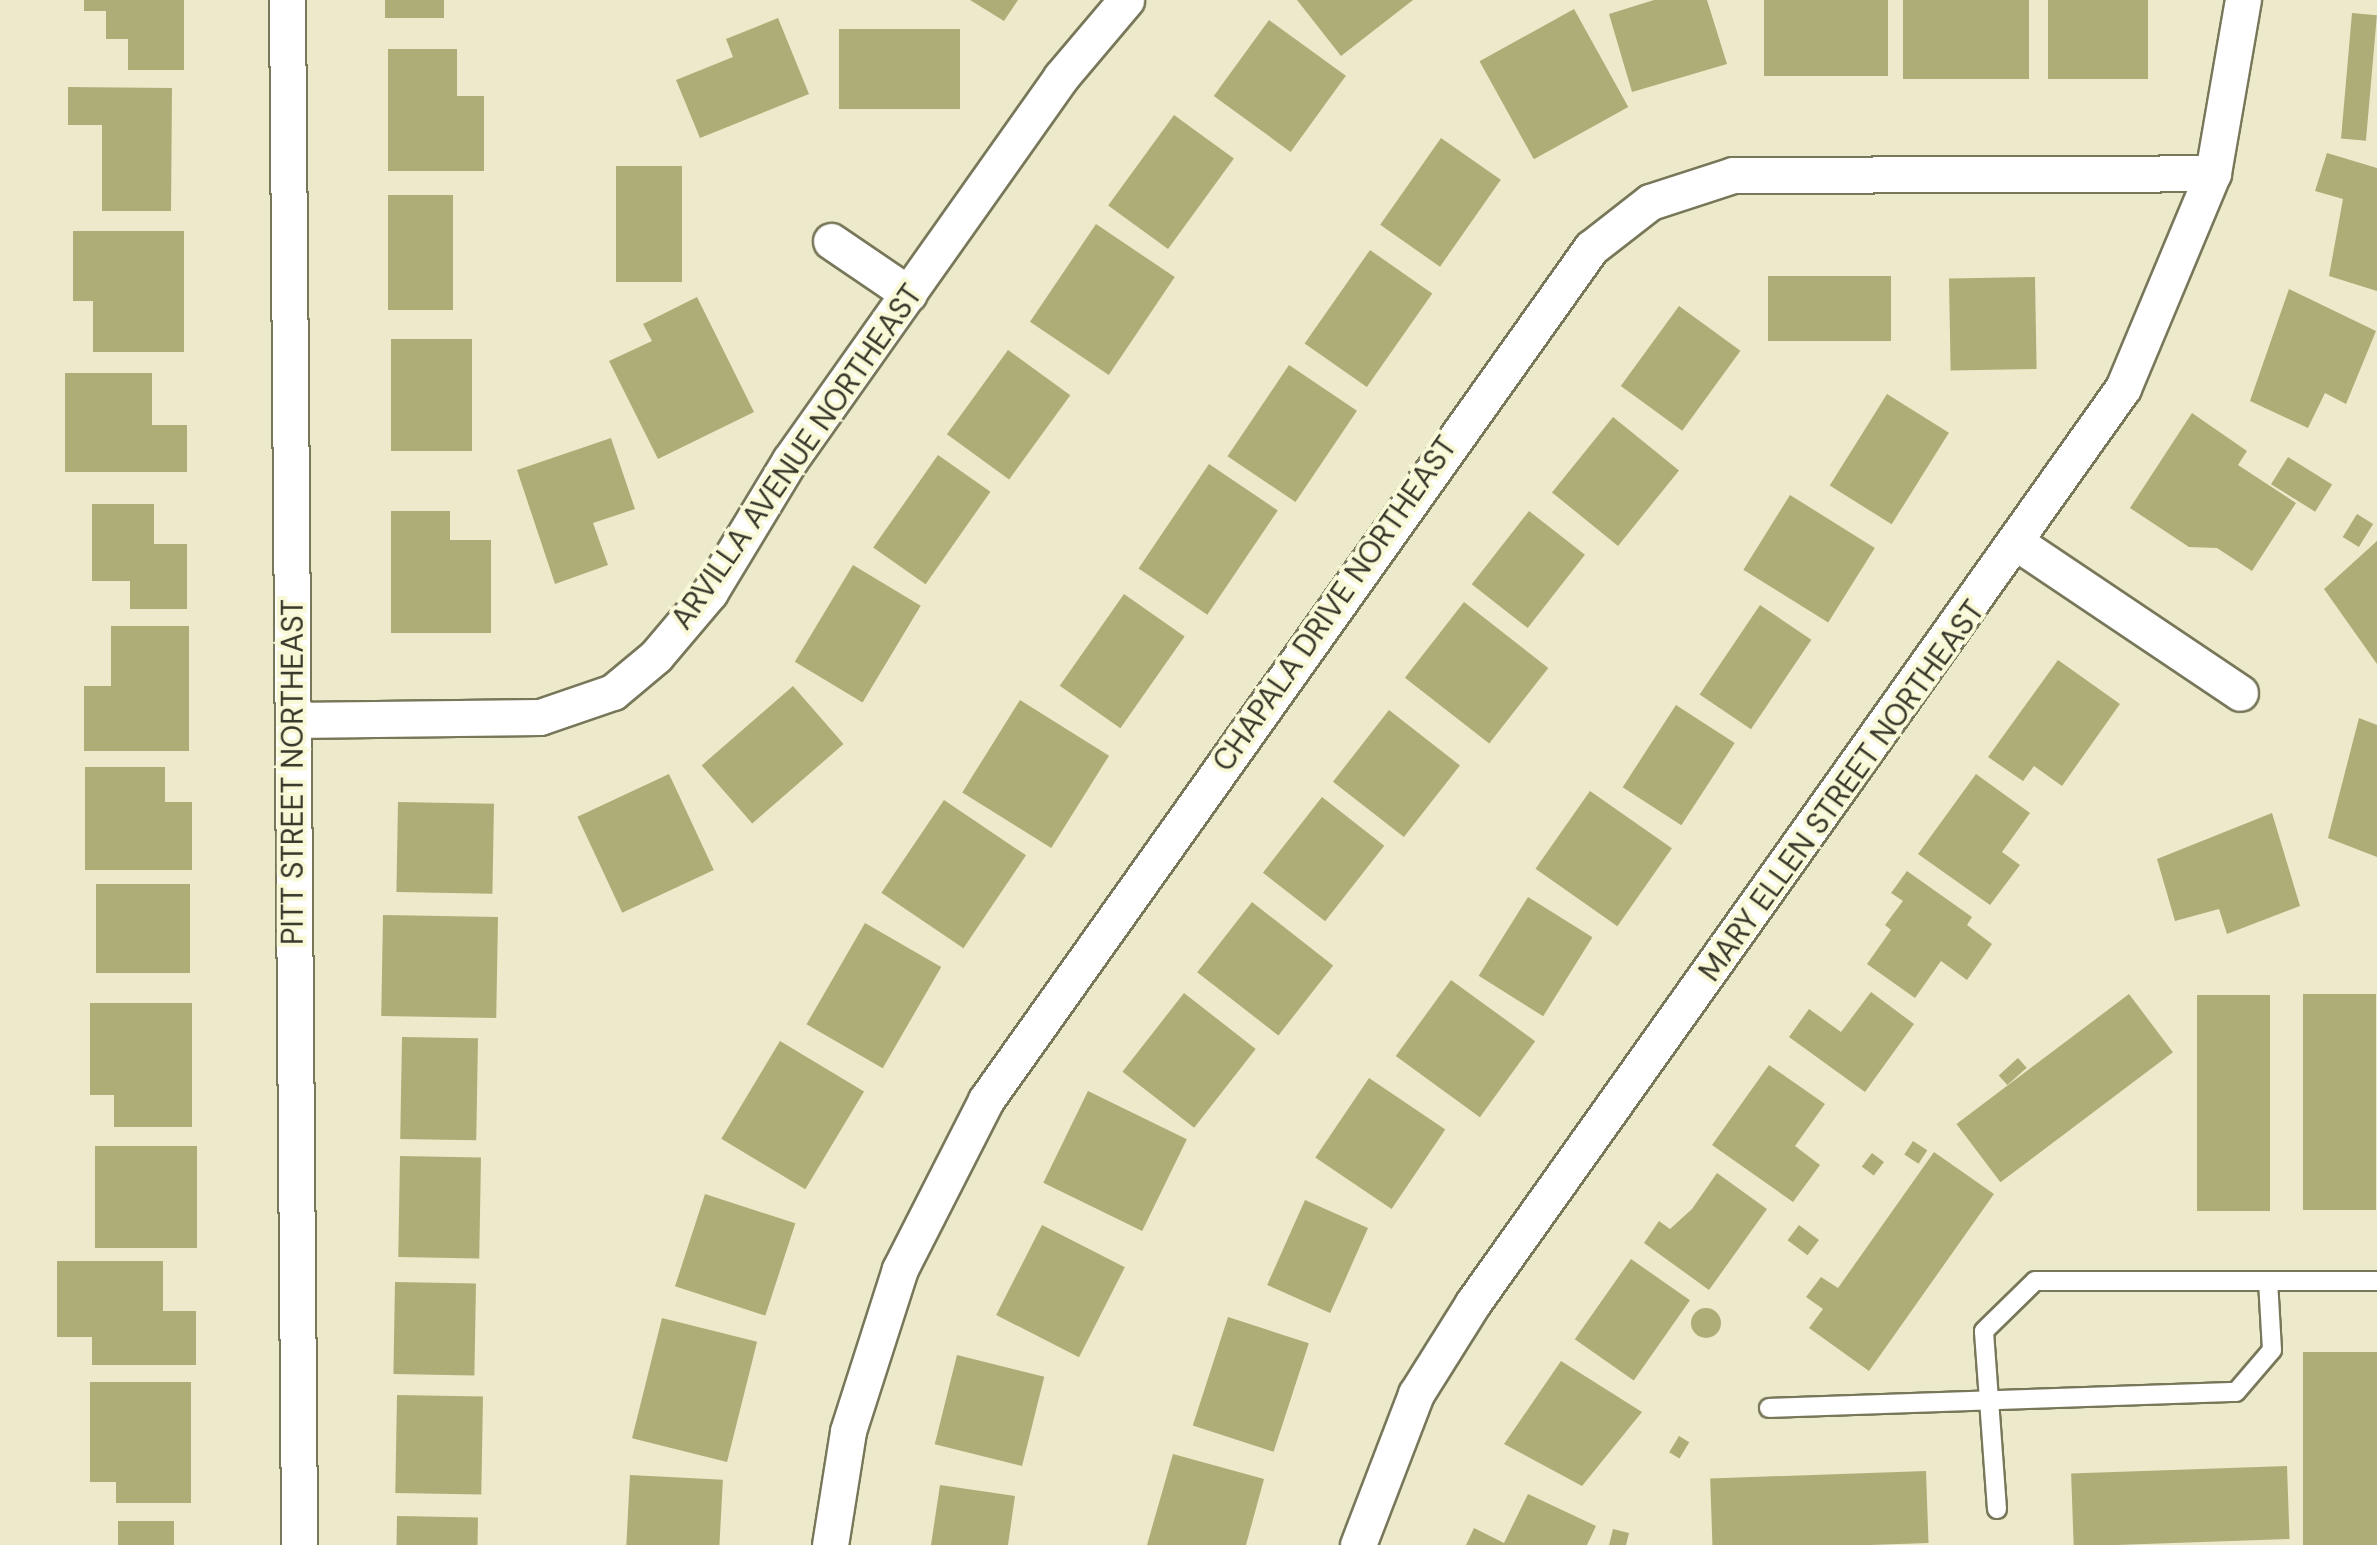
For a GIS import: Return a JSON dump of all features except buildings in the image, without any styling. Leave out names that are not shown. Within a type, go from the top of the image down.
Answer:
[{"type":"street","name":"PITT STREET NORTHEAST","points":[[287,0],[299,1545]]},
{"type":"street","name":"ARVILLA AVENUE NORTHEAST","points":[[293,720],[540,717],[613,692],[710,592],[909,294],[1126,0]]},
{"type":"street","name":"MARY ELLEN STREET NORTHEAST","points":[[1358,1545],[1416,1394],[1473,1303],[2020,544],[2123,388],[2213,173],[2244,0]]},
{"type":"street","name":"CHAPALA DRIVE NORTHEAST","points":[[830,1545],[848,1431],[900,1268],[986,1100],[1591,248],[1650,202],[1733,175],[2213,173]]},
{"type":"street","points":[[831,241],[909,294]]},
{"type":"street","points":[[2020,544],[2240,693]]},
{"type":"lane","points":[[1997,1509],[1984,1332],[2035,1281],[2377,1281]]},
{"type":"lane","points":[[1769,1408],[1989,1406],[2236,1392],[2272,1350],[2268,1281]]}]
